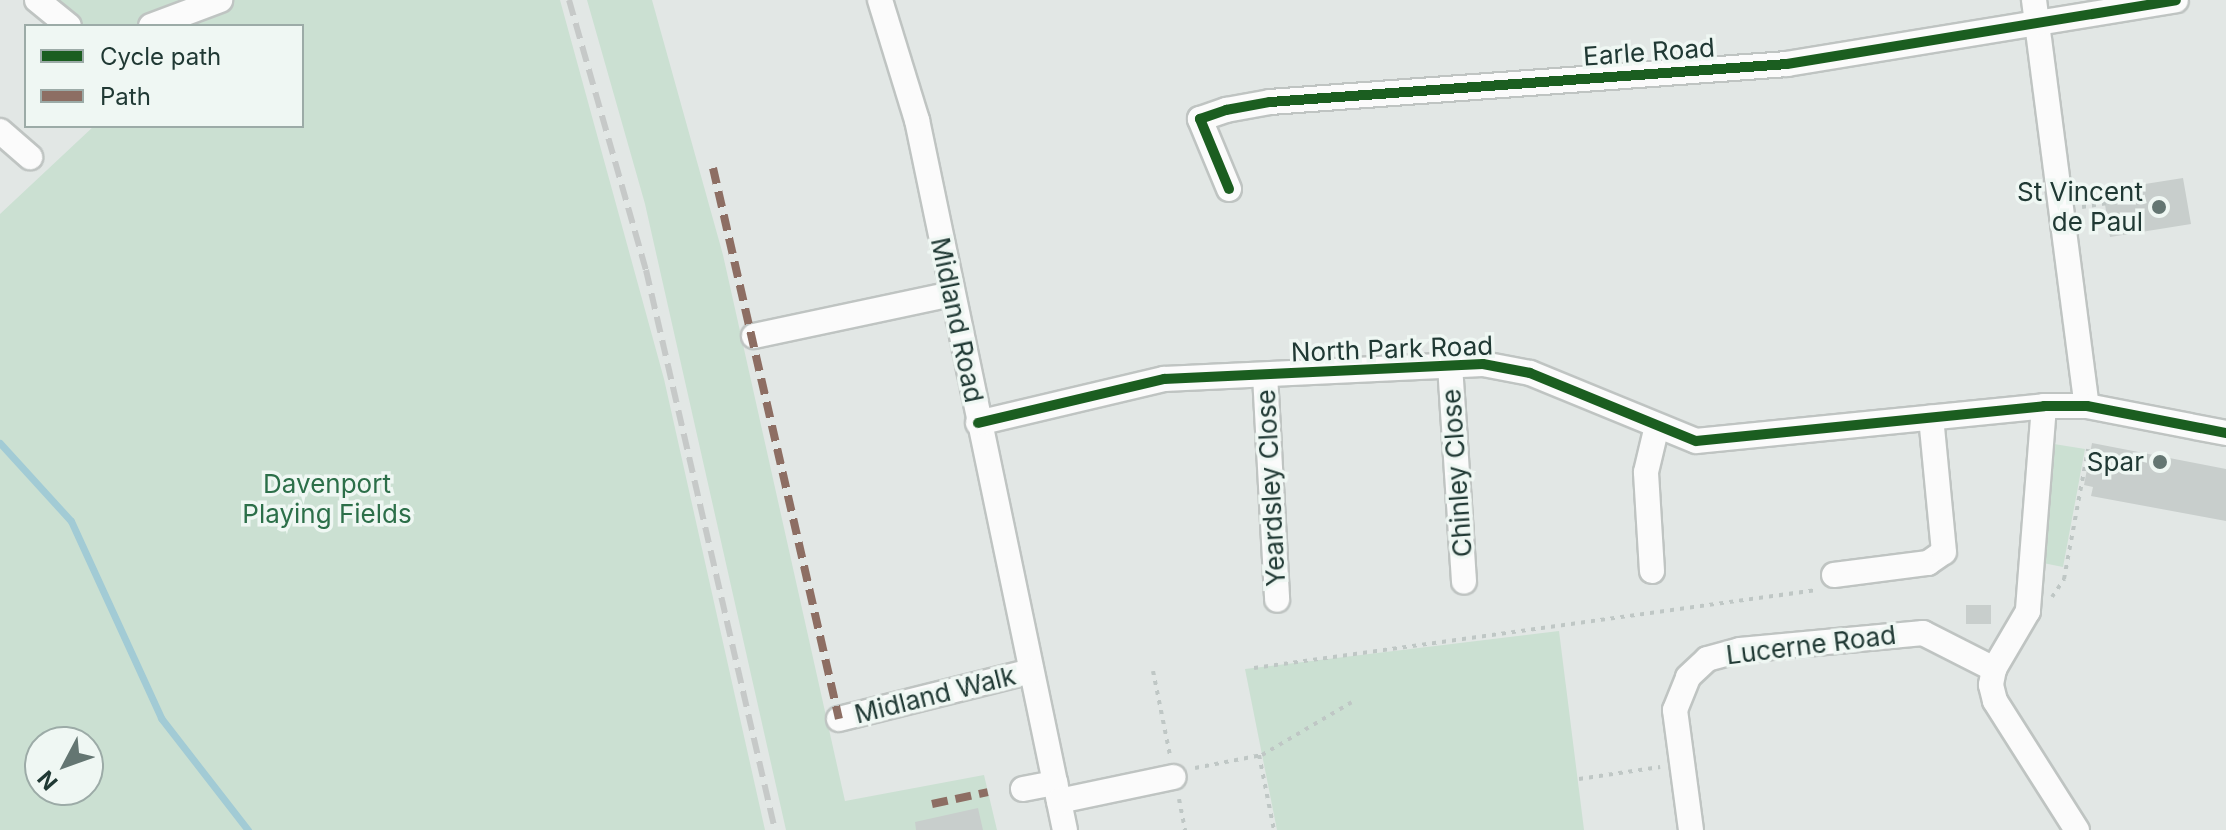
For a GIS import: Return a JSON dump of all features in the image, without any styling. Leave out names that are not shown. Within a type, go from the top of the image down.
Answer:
[{"type":"street","points":[[37,0],[67,24]]},
{"type":"street","points":[[156,24],[220,0]]},
{"type":"street","name":"Midland Road","points":[[880,0],[917,120],[1065,830]]},
{"type":"street","name":"Earle Road","points":[[1229,189],[1200,119],[1226,110],[1270,102],[1787,64],[2035,12],[2176,0]]},
{"type":"street","points":[[2035,12],[2061,210],[2057,251],[2087,406]]},
{"type":"street","points":[[0,131],[30,157]]},
{"type":"street","points":[[754,336],[951,294]]},
{"type":"street","name":"Chinley Close","points":[[1450,365],[1464,582]]},
{"type":"street","name":"North Park Road","points":[[978,423],[1164,379],[1494,365],[1530,373],[1696,441],[2044,406],[2087,406],[2226,433]]},
{"type":"street","name":"Yeardsley Close","points":[[1265,375],[1277,600]]},
{"type":"street","points":[[2044,406],[2028,611],[1994,669],[1995,701],[2077,830]]},
{"type":"street","points":[[1834,575],[1928,563],[1944,552],[1931,418]]},
{"type":"street","points":[[1652,571],[1646,472],[1657,426]]},
{"type":"street","name":"Lucerne Road","points":[[1691,830],[1682,764],[1678,698],[1696,668],[1723,653],[1923,633],[1994,669]]},
{"type":"street","name":"Midland Walk","points":[[839,719],[1031,671]]},
{"type":"street","points":[[1023,789],[1057,792],[1174,775]]},
{"type":"path","points":[[2061,210],[2128,200]]},
{"type":"path","points":[[2051,599],[2064,579],[2088,449]]},
{"type":"path","points":[[1254,668],[1457,643],[1835,587],[1834,575]]},
{"type":"path","points":[[1153,671],[1185,830]]},
{"type":"path","points":[[1174,775],[1259,755],[1352,702]]},
{"type":"path","points":[[1259,755],[1274,830]]},
{"type":"path","points":[[1579,779],[1682,764]]},
{"type":"green space","name":"Davenport Playing Fields","points":[[28,0],[560,0],[664,379],[765,830],[0,830],[0,214],[92,128],[304,128],[304,24],[58,24]]},
{"type":"green space","points":[[587,0],[652,0],[723,255],[845,801],[984,775],[997,830],[786,830],[645,204]]},
{"type":"green space","points":[[2054,444],[2085,449],[2063,567],[2043,563]]},
{"type":"green space","points":[[1559,631],[1584,830],[1277,830],[1245,669]]},
{"type":"building","name":"St Vincent de Paul","points":[[2183,178],[2191,224],[2110,237],[2104,198],[2126,194],[2126,187]]},
{"type":"building","points":[[2092,443],[2226,469],[2226,521],[2091,496],[2093,487],[2084,485]]},
{"type":"building","points":[[1966,605],[1991,605],[1991,624],[1966,624]]},
{"type":"building","points":[[978,808],[983,830],[916,830],[915,822]]},
{"type":"waterway","points":[[0,443],[71,521],[161,718],[248,830]]},
{"type":"railway","points":[[569,0],[646,270],[775,830]]},
{"type":"marked path","points":[[713,168],[839,719]]},
{"type":"marked path","points":[[932,804],[988,792]]},
{"type":"cycle path","points":[[1229,189],[1200,119],[1226,110],[1270,102],[1787,64],[2176,0]]},
{"type":"cycle path","points":[[978,423],[1164,379],[1483,364],[1530,373],[1696,441],[2044,406],[2087,406],[2226,433]]},
{"type":"place","name":"St Vincent de Paul","points":[[2159,207]]},
{"type":"place","name":"Spar","points":[[2160,462]]}]
